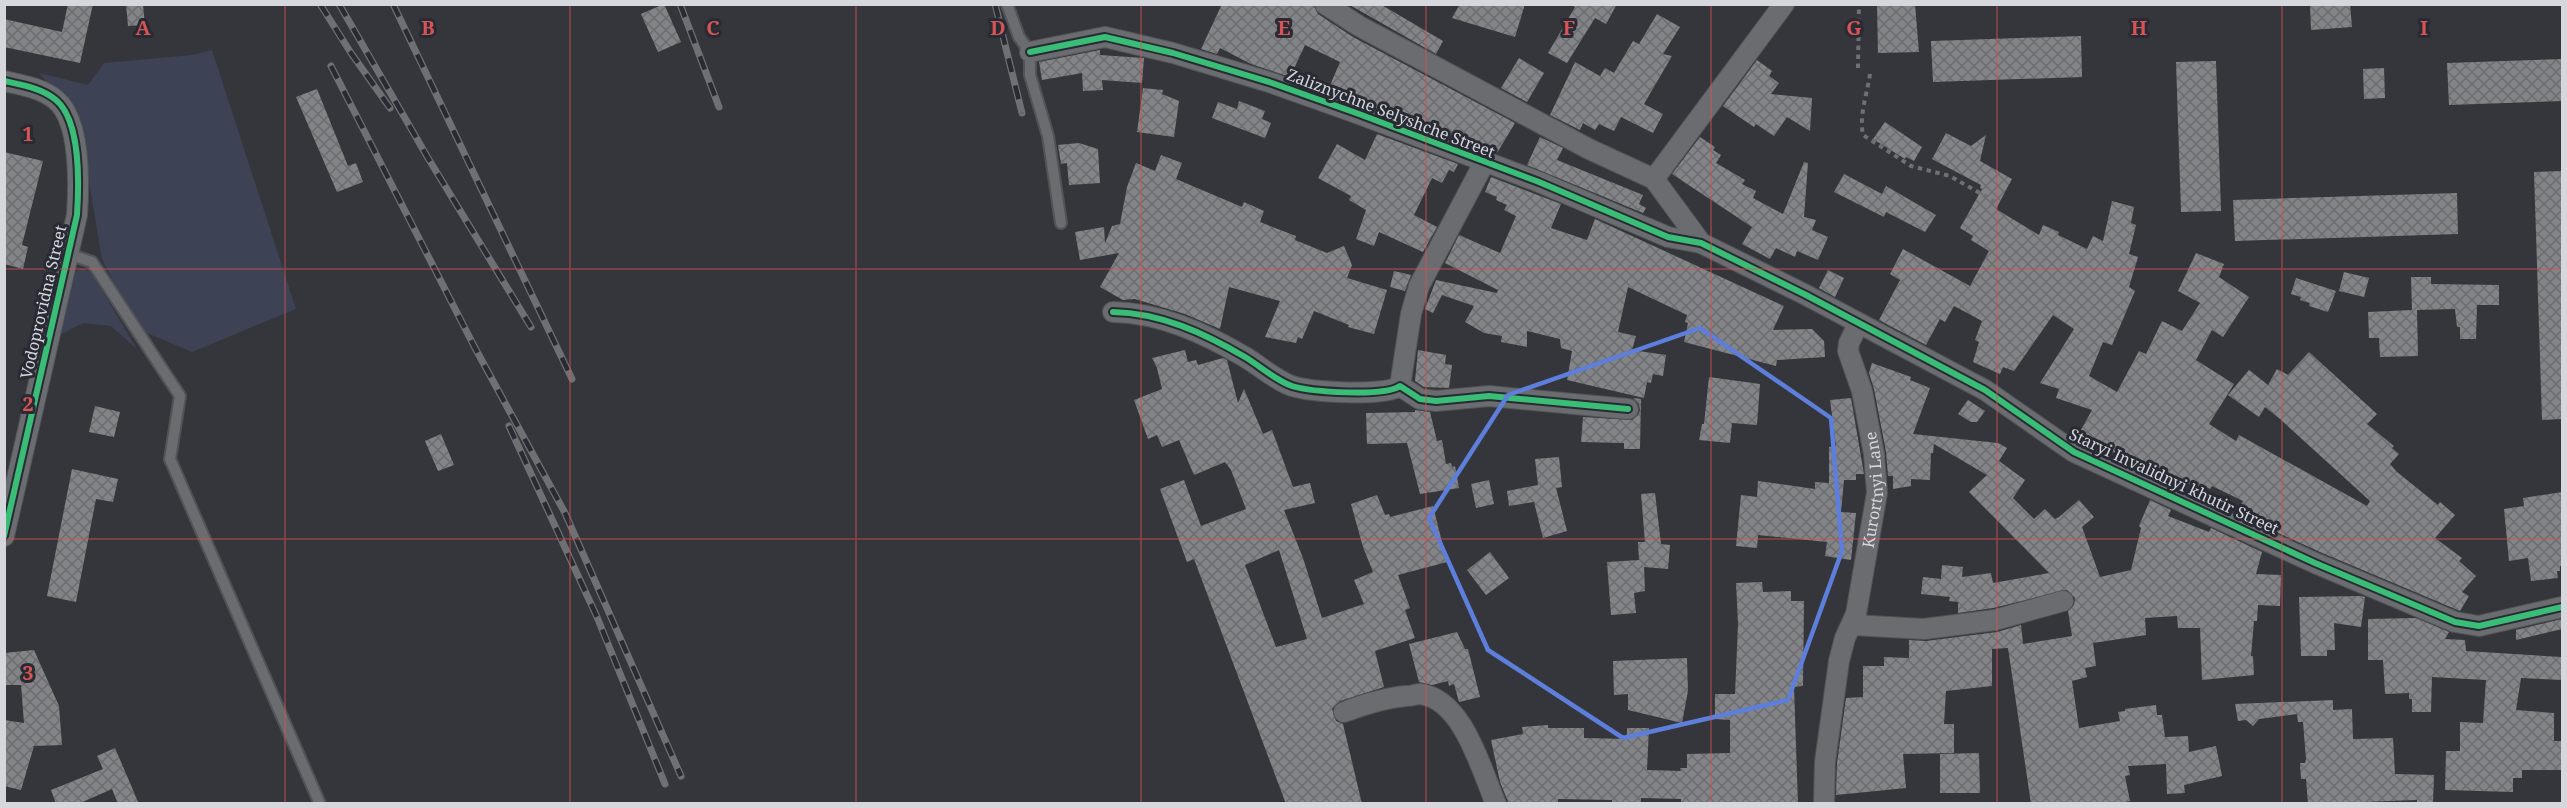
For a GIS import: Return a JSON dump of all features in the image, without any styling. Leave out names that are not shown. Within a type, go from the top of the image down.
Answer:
[{"type":"street","points":[[1325,4],[1359,26],[1579,144],[1654,179],[1666,192],[1701,243]]},
{"type":"street","points":[[1654,179],[1785,4]]},
{"type":"street","name":"Zaliznychne Selyshche Street","points":[[1030,52],[1105,37],[1173,53],[1272,83],[1539,183],[1668,237],[1701,243]]},
{"type":"street","name":"Vodoprovidna Street","points":[[4,81],[34,88],[57,100],[70,121],[80,178],[77,215],[4,536]]},
{"type":"street","name":"Zaliznychne Selyshche Street","points":[[1400,386],[1411,314],[1419,286],[1484,163]]},
{"type":"street","name":"Staryi Invalidnyi khutir Street","points":[[1701,243],[1806,295],[1985,390],[2074,452],[2315,563],[2455,622],[2479,626],[2562,607]]},
{"type":"street","points":[[1113,312],[1138,313],[1157,320],[1187,326],[1218,341],[1292,386],[1364,393],[1388,392],[1400,386],[1419,399],[1436,401],[1489,396],[1628,409]]},
{"type":"street","name":"Kurortnyi Lane","points":[[1824,804],[1826,762],[1839,661],[1845,638],[1853,625],[1867,558],[1876,493],[1874,454],[1862,391],[1848,351],[1849,343],[1858,324]]},
{"type":"street","points":[[1853,625],[1924,629],[1995,620],[2063,601]]},
{"type":"street","points":[[1344,712],[1385,697],[1419,694],[1440,701],[1455,715],[1465,730],[1496,804]]},
{"type":"lane","points":[[1007,4],[1019,38],[1030,52],[1030,75],[1048,136],[1060,224]]},
{"type":"lane","points":[[68,254],[92,262],[180,396],[170,459],[320,804]]},
{"type":"path","points":[[1858,68],[1859,4]]},
{"type":"path","points":[[1869,74],[1867,95],[1861,115],[1863,135],[1911,166],[1950,176],[1997,203]]},
{"type":"highlighted area","points":[[1700,328],[1831,418],[1842,551],[1788,700],[1623,738],[1488,650],[1429,518],[1508,395]]},
{"type":"shaded area","points":[[212,50],[296,309],[192,352],[147,333],[119,293],[102,259],[78,117],[39,73],[88,85],[104,63],[192,55]]},
{"type":"shaded area","points":[[82,269],[91,272],[137,349],[111,326],[83,323],[60,335],[73,272]]},
{"type":"building","points":[[68,4],[93,4],[80,63],[4,47],[4,19],[62,32]]},
{"type":"building","points":[[126,4],[143,4],[145,25],[128,26]]},
{"type":"building","points":[[664,4],[681,42],[658,52],[641,14]]},
{"type":"building","points":[[1222,4],[1313,4],[1318,14],[1353,37],[1515,123],[1497,153],[1328,90],[1340,62],[1305,45],[1290,77],[1251,64],[1220,48],[1217,54],[1201,49]]},
{"type":"building","points":[[1348,4],[1380,4],[1443,41],[1436,54]]},
{"type":"building","points":[[1460,4],[1525,4],[1515,37],[1452,18]]},
{"type":"building","points":[[1570,4],[1617,4],[1606,24],[1595,18],[1567,63],[1548,53],[1575,7]]},
{"type":"building","points":[[1877,4],[1915,4],[1919,52],[1878,53]]},
{"type":"building","points":[[2310,4],[2350,4],[2352,27],[2311,30]]},
{"type":"building","points":[[1657,14],[1680,27],[1663,54],[1672,56],[1644,104],[1663,114],[1653,133],[1621,117],[1614,131],[1599,124],[1595,130],[1583,123],[1580,130],[1550,115],[1575,62],[1600,76],[1605,68],[1614,73],[1633,41],[1639,44]]},
{"type":"building","points":[[2081,36],[2082,77],[1933,82],[1931,41]]},
{"type":"building","points":[[1100,50],[1100,55],[1144,58],[1142,83],[1102,80],[1103,90],[1083,91],[1082,73],[1042,80],[1039,62]]},
{"type":"building","points":[[1519,58],[1544,73],[1527,102],[1501,88]]},
{"type":"building","points":[[2562,59],[2562,101],[2449,105],[2447,63]]},
{"type":"building","points":[[1757,60],[1772,71],[1769,76],[1779,83],[1771,94],[1812,98],[1810,131],[1787,117],[1774,136],[1756,124],[1754,127],[1723,106]]},
{"type":"building","points":[[2216,61],[2221,211],[2181,212],[2176,62]]},
{"type":"building","points":[[2384,68],[2385,98],[2364,99],[2363,69]]},
{"type":"building","points":[[1143,88],[1163,90],[1162,94],[1179,101],[1174,137],[1137,132]]},
{"type":"building","points":[[317,89],[348,166],[356,163],[363,182],[337,192],[296,97]]},
{"type":"building","points":[[1239,101],[1265,111],[1262,119],[1271,123],[1265,138],[1212,118],[1218,102],[1237,109]]},
{"type":"building","points":[[1885,122],[1922,147],[1914,161],[1906,157],[1905,159],[1873,139]]},
{"type":"building","points":[[1946,133],[1971,146],[1986,135],[1980,161],[2012,179],[1996,209],[2039,235],[2043,225],[2087,249],[2093,236],[2103,241],[2112,201],[2134,207],[2131,223],[2136,225],[2129,254],[2138,257],[2129,287],[2135,291],[2112,345],[2103,342],[2089,376],[2117,392],[2139,351],[2146,354],[2162,321],[2182,331],[2200,303],[2178,291],[2196,253],[2224,264],[2219,277],[2249,297],[2223,337],[2212,330],[2196,360],[2234,384],[2209,424],[2236,441],[2239,435],[2367,506],[2370,501],[2265,407],[2259,417],[2228,395],[2249,370],[2268,385],[2277,369],[2288,375],[2309,352],[2377,414],[2367,424],[2394,446],[2392,448],[2399,454],[2390,464],[2397,472],[2438,505],[2440,502],[2455,515],[2435,538],[2462,558],[2459,561],[2476,576],[2462,592],[2469,596],[2460,611],[2236,514],[2243,501],[2212,486],[2210,489],[2201,484],[2198,489],[2183,481],[2180,488],[2107,449],[2105,453],[2077,437],[2092,410],[2056,398],[2059,389],[2040,383],[2074,329],[2053,315],[2014,371],[2003,367],[2000,374],[1973,362],[1979,342],[1975,340],[1982,321],[1954,306],[1945,322],[1940,319],[1926,345],[1879,320],[1900,280],[1890,274],[1903,249],[1970,286],[1989,251],[1971,240],[1973,236],[1960,228],[1982,189],[1981,185],[1932,159]]},
{"type":"building","points":[[1377,134],[1458,164],[1454,172],[1449,170],[1442,183],[1432,178],[1414,215],[1437,227],[1423,252],[1379,232],[1374,246],[1356,239],[1366,210],[1349,200],[1351,196],[1318,178],[1337,144],[1365,160]]},
{"type":"building","points":[[1540,137],[1563,148],[1557,160],[1643,195],[1639,204],[1646,208],[1643,213],[1527,165]]},
{"type":"building","points":[[1700,137],[1715,147],[1713,150],[1721,155],[1716,163],[1745,180],[1742,184],[1756,191],[1753,198],[1783,214],[1804,162],[1808,163],[1804,217],[1816,220],[1812,230],[1828,237],[1818,260],[1797,251],[1795,257],[1776,248],[1770,259],[1742,244],[1752,227],[1672,174]]},
{"type":"building","points":[[1079,143],[1098,149],[1100,183],[1069,185],[1067,163],[1061,164],[1058,145]]},
{"type":"building","points":[[4,152],[43,161],[22,245],[28,247],[23,269],[4,264]]},
{"type":"building","points":[[1161,155],[1182,163],[1176,179],[1242,207],[1244,202],[1264,211],[1260,222],[1296,236],[1295,240],[1327,253],[1344,246],[1352,265],[1347,278],[1387,290],[1374,334],[1348,327],[1349,325],[1314,311],[1302,339],[1298,337],[1296,343],[1265,337],[1280,301],[1229,287],[1220,329],[1185,314],[1135,299],[1123,300],[1100,287],[1119,253],[1080,260],[1075,232],[1104,227],[1105,243],[1112,226],[1120,224],[1127,187],[1136,163],[1155,171]]},
{"type":"building","points":[[2562,171],[2562,419],[2542,420],[2534,172]]},
{"type":"building","points":[[1844,174],[1882,194],[1886,186],[1936,215],[1925,232],[1886,212],[1884,217],[1834,192]]},
{"type":"building","points":[[1491,177],[1561,204],[1551,228],[1587,240],[1595,219],[1784,306],[1773,330],[1812,329],[1824,341],[1825,357],[1777,360],[1776,366],[1684,342],[1688,323],[1685,322],[1687,315],[1628,287],[1618,332],[1636,336],[1632,350],[1666,355],[1663,376],[1653,374],[1651,383],[1647,382],[1644,398],[1567,380],[1572,351],[1561,348],[1560,339],[1527,331],[1527,347],[1501,342],[1502,336],[1484,333],[1465,322],[1474,306],[1442,295],[1433,313],[1425,309],[1436,280],[1497,293],[1498,290],[1445,263],[1459,235],[1500,253],[1516,216],[1504,210],[1507,205],[1496,200],[1497,197],[1485,192]]},
{"type":"building","points":[[2457,193],[2458,234],[2235,241],[2233,200]]},
{"type":"building","points":[[1828,270],[1844,278],[1835,297],[1819,288]]},
{"type":"building","points":[[1394,271],[1411,275],[1405,291],[1390,287]]},
{"type":"building","points":[[2344,272],[2369,278],[2364,297],[2339,291]]},
{"type":"building","points":[[2411,277],[2431,277],[2431,284],[2499,285],[2499,305],[2477,305],[2476,339],[2460,339],[2460,327],[2457,327],[2455,309],[2417,310],[2418,356],[2380,357],[2379,338],[2369,338],[2368,312],[2412,310]]},
{"type":"building","points":[[2296,278],[2336,291],[2328,312],[2309,306],[2310,303],[2300,300],[2301,297],[2291,294]]},
{"type":"building","points":[[1185,350],[1188,362],[1196,360],[1198,365],[1223,358],[1227,360],[1238,403],[1244,389],[1263,434],[1272,430],[1293,487],[1310,483],[1315,503],[1284,510],[1303,558],[1322,618],[1364,604],[1354,580],[1373,572],[1363,547],[1351,504],[1377,495],[1385,515],[1389,514],[1390,517],[1433,506],[1447,562],[1398,575],[1410,608],[1405,610],[1415,638],[1375,651],[1384,687],[1340,701],[1332,709],[1336,721],[1343,724],[1362,804],[1286,804],[1194,559],[1187,562],[1160,489],[1184,480],[1201,526],[1246,509],[1231,470],[1225,462],[1194,475],[1179,440],[1162,447],[1157,435],[1148,439],[1134,400],[1162,389],[1152,358]],"holes":[[[1279,550],[1307,639],[1276,647],[1245,565]]]},
{"type":"building","points":[[1418,350],[1446,355],[1445,364],[1452,365],[1449,388],[1424,387],[1415,381]]},
{"type":"building","points":[[1872,363],[1911,377],[1910,380],[1930,388],[1913,434],[1998,443],[2007,448],[1999,461],[2025,480],[2013,498],[2034,519],[2045,509],[2055,519],[2079,500],[2094,517],[2082,527],[2100,577],[2131,570],[2141,528],[2139,526],[2150,500],[2171,510],[2168,516],[2209,532],[2211,528],[2262,552],[2256,574],[2281,575],[2280,606],[2258,605],[2251,656],[2253,656],[2254,675],[2202,680],[2200,628],[2178,628],[2177,616],[2145,618],[2146,635],[2093,643],[2096,666],[2085,668],[2087,677],[2072,681],[2079,728],[2120,721],[2118,712],[2125,711],[2125,709],[2156,705],[2157,715],[2162,715],[2165,737],[2188,736],[2189,752],[2216,746],[2222,776],[2184,785],[2185,793],[2167,794],[2166,764],[2128,766],[2130,775],[2125,776],[2130,801],[2115,804],[2031,804],[2008,648],[1992,649],[1992,686],[1946,691],[1944,724],[1954,724],[1954,753],[1903,754],[1906,788],[1836,795],[1837,763],[1846,698],[1863,697],[1863,666],[1884,666],[1884,657],[1909,658],[1909,640],[1926,641],[1997,632],[2021,625],[2023,644],[2072,636],[2068,611],[2074,605],[2075,598],[2067,590],[1993,608],[1958,613],[1958,602],[1949,601],[1950,597],[1921,594],[1923,577],[1941,579],[1942,565],[1963,567],[1962,577],[1991,573],[1993,583],[2049,573],[1969,492],[1987,475],[1934,444],[1933,453],[1931,453],[1930,480],[1911,479],[1911,486],[1893,489],[1893,476],[1888,476],[1886,452],[1869,373]]},
{"type":"building","points":[[1709,377],[1760,384],[1757,425],[1732,423],[1730,443],[1699,440],[1702,424],[1704,424]]},
{"type":"building","points":[[1633,398],[1641,399],[1640,449],[1624,449],[1624,443],[1581,442],[1583,417],[1632,420],[1640,410],[1639,404]]},
{"type":"building","points":[[1851,398],[1864,474],[1856,474],[1856,480],[1844,480],[1841,512],[1856,513],[1851,560],[1825,556],[1827,542],[1758,535],[1757,548],[1736,546],[1741,495],[1757,497],[1758,481],[1815,489],[1815,482],[1829,483],[1829,447],[1836,446],[1830,400]]},
{"type":"building","points":[[1968,400],[1985,411],[1977,422],[1971,422],[1958,414]]},
{"type":"building","points":[[95,406],[120,412],[114,437],[89,432]]},
{"type":"building","points":[[1415,410],[1430,412],[1437,441],[1442,440],[1446,464],[1451,463],[1452,467],[1455,466],[1459,488],[1420,494],[1407,443],[1367,444],[1366,413],[1415,412]]},
{"type":"building","points":[[441,434],[454,465],[438,471],[425,441]]},
{"type":"building","points":[[1559,457],[1562,487],[1556,488],[1567,531],[1543,538],[1534,502],[1509,506],[1507,491],[1538,485],[1535,459]]},
{"type":"building","points":[[72,469],[118,479],[113,502],[96,499],[76,602],[47,596]]},
{"type":"building","points":[[1489,480],[1494,504],[1476,508],[1471,484]]},
{"type":"building","points":[[2562,492],[2562,566],[2560,566],[2560,571],[2557,571],[2558,578],[2531,581],[2528,558],[2509,561],[2504,509],[2524,506],[2523,498]]},
{"type":"building","points":[[1655,493],[1661,544],[1670,545],[1668,569],[1644,567],[1645,591],[1634,593],[1636,613],[1611,615],[1607,562],[1639,560],[1638,542],[1645,542],[1641,494]]},
{"type":"building","points":[[1490,552],[1509,578],[1486,595],[1467,570]]},
{"type":"building","points":[[1762,582],[1763,592],[1791,591],[1791,601],[1804,601],[1803,686],[1794,687],[1798,804],[1681,804],[1681,799],[1641,798],[1641,804],[1612,804],[1612,800],[1558,799],[1558,804],[1509,804],[1500,782],[1491,740],[1523,734],[1522,727],[1548,725],[1548,728],[1584,728],[1584,738],[1627,739],[1627,728],[1649,728],[1647,770],[1681,771],[1680,768],[1687,768],[1687,754],[1730,753],[1730,720],[1715,719],[1715,694],[1735,694],[1738,624],[1736,583]]},
{"type":"building","points":[[2299,597],[2365,597],[2361,627],[2334,623],[2335,650],[2327,650],[2327,656],[2301,656]]},
{"type":"building","points":[[2416,618],[2449,632],[2445,639],[2465,640],[2466,651],[2562,657],[2562,680],[2521,678],[2516,710],[2554,713],[2554,741],[2562,741],[2562,770],[2522,770],[2522,778],[2513,778],[2513,792],[2445,790],[2446,751],[2460,751],[2460,722],[2483,723],[2486,680],[2432,677],[2431,712],[2412,712],[2412,699],[2409,699],[2409,693],[2385,694],[2383,660],[2368,660],[2368,619]]},
{"type":"building","points":[[2562,619],[2562,629],[2516,640],[2516,630]]},
{"type":"building","points":[[1457,632],[1465,649],[1468,649],[1480,697],[1459,702],[1454,684],[1449,686],[1448,681],[1432,685],[1419,682],[1409,644]]},
{"type":"building","points":[[34,650],[59,706],[62,745],[34,746],[21,790],[4,786],[4,720],[24,723],[21,685],[4,685],[4,653]]},
{"type":"building","points":[[1687,658],[1688,691],[1682,723],[1628,710],[1628,694],[1614,695],[1613,661]]},
{"type":"building","points":[[2333,700],[2333,710],[2352,709],[2353,739],[2393,738],[2395,774],[2434,775],[2433,804],[2417,804],[2417,800],[2308,804],[2306,779],[2301,779],[2300,763],[2305,763],[2306,759],[2303,722],[2298,722],[2297,714],[2259,719],[2253,726],[2246,720],[2238,721],[2235,704]]},
{"type":"building","points":[[115,748],[139,804],[118,804],[112,789],[78,804],[56,804],[51,790],[103,769],[97,756]]},
{"type":"building","points":[[1979,753],[1980,793],[1940,793],[1940,754]]},
{"type":"railway","points":[[320,4],[390,108]]},
{"type":"railway","points":[[339,4],[428,158],[531,327]]},
{"type":"railway","points":[[393,4],[572,379]]},
{"type":"railway","points":[[680,4],[719,107]]},
{"type":"railway","points":[[995,4],[1022,113]]},
{"type":"railway","points":[[331,66],[474,346],[565,513],[681,776]]},
{"type":"railway","points":[[509,426],[597,617],[665,784]]},
{"type":"cycle path","points":[[1030,52],[1105,37],[1173,53],[1272,83],[1359,114],[1539,182],[1668,237],[1701,243],[1806,295],[1985,390],[2074,452],[2315,563],[2455,622],[2479,626],[2562,607]]},
{"type":"cycle path","points":[[4,81],[32,88],[56,100],[70,123],[77,154],[78,171],[77,215],[4,536]]},
{"type":"cycle path","points":[[1113,312],[1148,316],[1198,332],[1230,348],[1274,377],[1301,388],[1330,392],[1364,392],[1400,386],[1420,399],[1436,401],[1489,396],[1628,409]]}]
